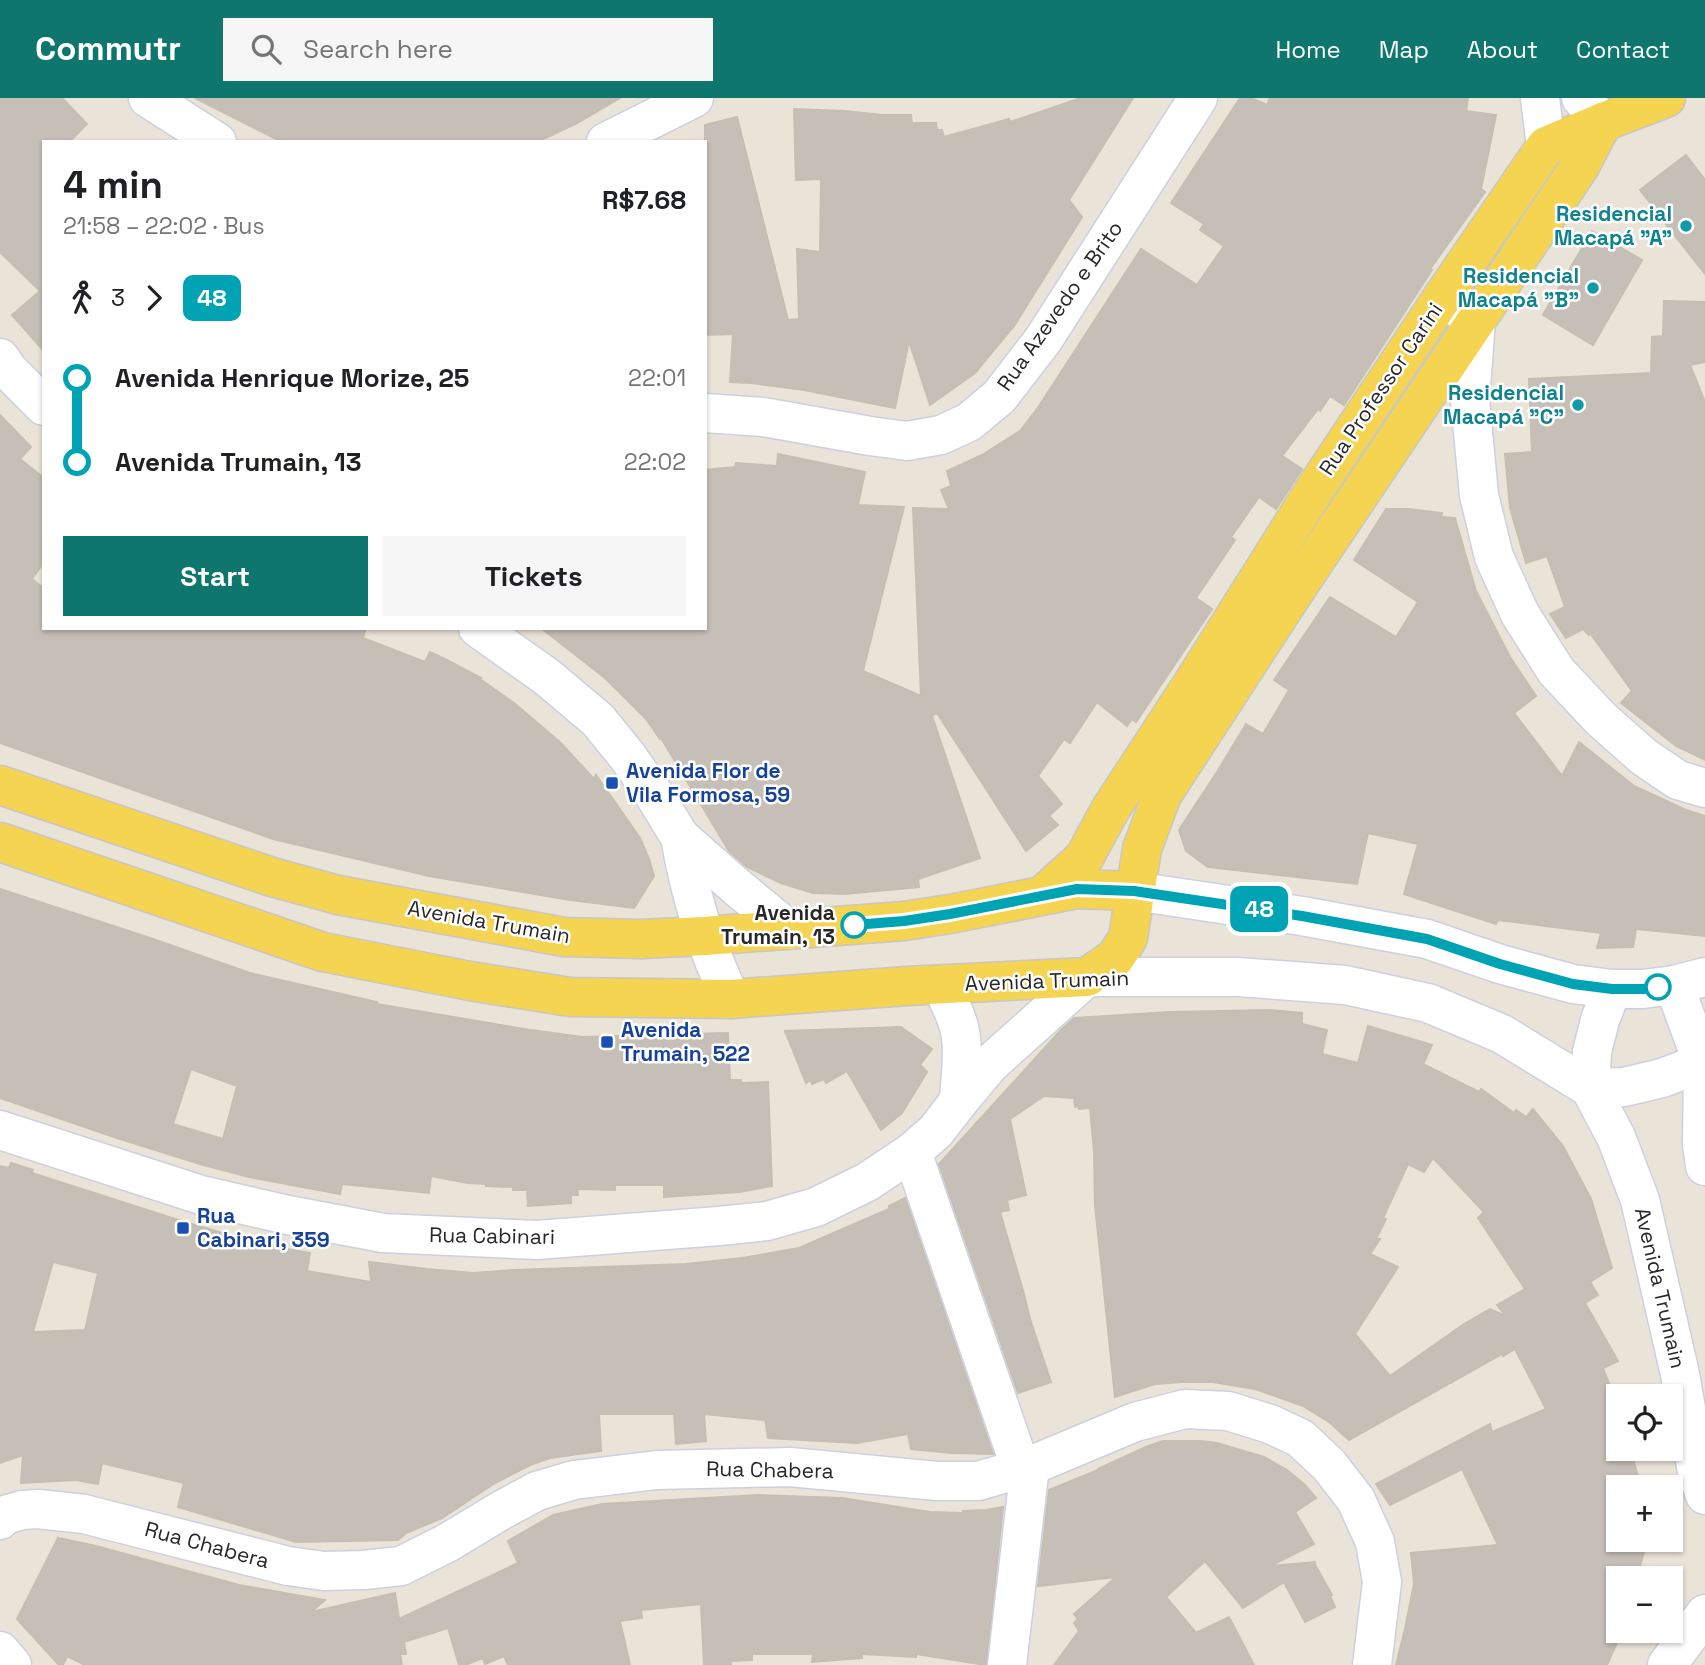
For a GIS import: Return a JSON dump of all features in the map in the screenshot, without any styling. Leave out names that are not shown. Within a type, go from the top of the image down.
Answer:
[{"type":"main road","points":[[1546,146],[1592,110],[1666,98]]},
{"type":"main road","name":"Rua Professor Carini","points":[[1087,977],[1115,958],[1128,938],[1142,849],[1162,795],[1291,597],[1580,166],[1592,110]]},
{"type":"main road","name":"Rua Professor Carini","points":[[1043,895],[1084,858],[1110,810],[1315,489],[1546,146]]},
{"type":"main road","name":"Avenida Trumain","points":[[0,785],[272,877],[338,895],[564,937],[640,939],[704,936],[904,921],[1077,889],[1134,891]]},
{"type":"main road","name":"Avenida Trumain","points":[[0,842],[323,952],[470,981],[570,997],[731,999],[907,986],[1087,977]]},
{"type":"street","points":[[148,98],[213,140]]},
{"type":"street","points":[[610,140],[694,98]]},
{"type":"street","name":"Rua Azevedo e Brito","points":[[707,413],[763,417],[907,441],[941,435],[969,422],[999,397],[1043,340],[1198,98]]},
{"type":"street","points":[[1540,98],[1546,146]]},
{"type":"street","points":[[1442,298],[1476,320],[1470,400],[1479,495],[1494,558],[1520,614],[1556,671],[1601,719],[1644,757],[1678,780],[1705,789]]},
{"type":"street","points":[[0,358],[9,371],[42,404]]},
{"type":"street","points":[[481,630],[547,677],[598,720],[628,757],[680,837],[789,930]]},
{"type":"street","points":[[680,837],[688,882],[704,936],[731,999]]},
{"type":"street","name":"Avenida Trumain","points":[[1134,891],[1302,916],[1427,939],[1500,964],[1573,984],[1612,989],[1643,989],[1690,981],[1704,1063],[1702,1146],[1705,1166]]},
{"type":"street","name":"Avenida Trumain","points":[[1087,977],[1238,976],[1345,985],[1427,1003],[1502,1034],[1590,1088],[1616,1137],[1640,1200],[1680,1374],[1697,1472],[1705,1495]]},
{"type":"street","name":"Rua Cabinari","points":[[0,1130],[201,1195],[383,1233],[537,1240],[767,1221],[816,1207],[867,1182],[912,1152],[936,1131],[990,1064],[1087,977]]},
{"type":"street","points":[[941,985],[960,1030],[962,1058],[958,1101]]},
{"type":"street","points":[[1612,989],[1592,1052],[1590,1088],[1624,1087],[1662,1078],[1704,1063]]},
{"type":"street","points":[[912,1152],[1026,1467],[1007,1665]]},
{"type":"street","name":"Rua Chabera","points":[[0,1520],[5,1515],[22,1510],[84,1514],[288,1566],[324,1571],[364,1570],[401,1566],[537,1491],[574,1480],[657,1470],[790,1466],[937,1481],[978,1481],[1026,1467],[1135,1422],[1185,1409],[1228,1411],[1270,1424],[1300,1438],[1329,1465],[1356,1500],[1375,1542],[1382,1582],[1372,1665]]},
{"type":"street","points":[[1667,1665],[1705,1614]]},
{"type":"street","points":[[0,1651],[12,1665]]},
{"type":"building","points":[[0,98],[62,98],[87,124],[71,140],[42,140],[42,349],[12,315],[40,291],[0,252]]},
{"type":"building","points":[[195,98],[620,98],[541,140],[278,140]]},
{"type":"building","points":[[1081,98],[1133,98],[1069,200],[1082,217],[1014,326],[975,373],[930,405],[909,341],[895,408],[804,390],[730,382],[733,334],[707,335],[705,125],[737,117],[788,320],[799,319],[797,249],[820,252],[821,179],[796,180],[794,109],[911,115],[912,123],[936,123],[937,130],[942,130],[944,137],[1009,119],[1010,122]]},
{"type":"building","points":[[1240,98],[1251,98],[1267,105],[1270,98],[1468,98],[1466,111],[1496,115],[1481,189],[1485,192],[1430,269],[1432,270],[1344,405],[1330,396],[1282,456],[1302,469],[1276,509],[1259,497],[1231,537],[1235,540],[1196,598],[1212,609],[1136,722],[1132,719],[1127,726],[1097,702],[1070,743],[1064,739],[1038,776],[1062,804],[1049,816],[1058,825],[1026,851],[937,713],[932,716],[980,858],[918,879],[919,887],[844,894],[813,893],[781,883],[747,867],[729,851],[661,738],[646,719],[605,678],[544,630],[707,630],[707,470],[735,467],[736,463],[777,466],[778,454],[865,472],[858,505],[904,507],[863,671],[921,696],[913,508],[949,509],[941,490],[951,486],[947,471],[982,455],[1020,431],[1141,249],[1197,285],[1224,246],[1200,230],[1204,224],[1171,203]]},
{"type":"building","name":"Residencial Macapá \"A\"","points":[[1686,155],[1705,180],[1705,274],[1665,223],[1665,213],[1658,213],[1640,190]]},
{"type":"building","name":"Residencial Macapá \"B\"","points":[[1592,231],[1642,260],[1593,345],[1543,315]]},
{"type":"building","points":[[1664,301],[1705,302],[1705,362],[1690,365],[1705,402],[1705,760],[1676,746],[1621,703],[1632,691],[1590,633],[1589,635],[1583,629],[1566,638],[1550,614],[1565,607],[1547,556],[1526,563],[1510,508],[1505,454],[1532,452],[1529,379],[1651,373],[1652,337],[1663,336]]},
{"type":"building","points":[[0,415],[31,447],[20,459],[42,476],[42,565],[32,579],[42,587],[42,630],[365,630],[363,638],[425,662],[430,652],[481,678],[560,742],[594,779],[596,775],[640,838],[654,876],[634,908],[429,876],[273,839],[0,743]]},
{"type":"building","points":[[1386,509],[1442,513],[1441,517],[1455,518],[1476,591],[1510,657],[1536,696],[1514,713],[1562,776],[1579,742],[1634,786],[1705,816],[1705,936],[1636,929],[1633,947],[1597,948],[1601,933],[1498,920],[1496,924],[1404,894],[1418,844],[1368,833],[1357,884],[1208,867],[1186,851],[1179,830],[1246,724],[1263,734],[1289,690],[1274,680],[1330,597],[1396,637],[1418,602],[1354,560]]},
{"type":"building","points":[[0,889],[250,973],[377,1004],[582,1037],[728,1033],[730,1080],[741,1080],[741,1083],[768,1082],[772,1186],[739,1192],[664,1197],[664,1185],[615,1185],[615,1190],[577,1189],[578,1195],[571,1195],[571,1203],[528,1206],[527,1190],[431,1176],[429,1193],[342,1184],[340,1194],[249,1177],[200,1164],[0,1098]],"holes":[[[191,1069],[237,1086],[223,1139],[173,1124]]]},
{"type":"building","points":[[1269,1010],[1302,1013],[1302,1024],[1327,1030],[1322,1054],[1358,1063],[1368,1026],[1432,1045],[1423,1064],[1479,1092],[1481,1089],[1514,1113],[1516,1110],[1526,1117],[1533,1109],[1563,1146],[1591,1199],[1612,1268],[1590,1282],[1598,1295],[1585,1303],[1618,1361],[1603,1368],[1609,1384],[1606,1384],[1606,1461],[1634,1461],[1638,1475],[1606,1475],[1606,1552],[1644,1552],[1640,1566],[1606,1566],[1606,1643],[1617,1643],[1607,1665],[1396,1665],[1414,1584],[1411,1553],[1498,1545],[1462,1469],[1390,1505],[1376,1484],[1490,1424],[1492,1432],[1546,1409],[1515,1349],[1349,1440],[1329,1422],[1303,1406],[1255,1389],[1213,1382],[1182,1382],[1155,1384],[1115,1397],[1095,1205],[1090,1108],[1075,1107],[1074,1098],[1044,1096],[1010,1119],[1026,1195],[1007,1200],[1009,1210],[1000,1212],[1051,1382],[1018,1393],[939,1164],[1074,1018],[1170,1012]],"holes":[[[1433,1158],[1484,1212],[1478,1218],[1525,1289],[1497,1305],[1506,1316],[1490,1309],[1390,1376],[1355,1334],[1398,1267],[1370,1254],[1380,1239],[1376,1239],[1386,1219],[1383,1218],[1408,1164],[1424,1172]]]},
{"type":"building","points":[[901,1027],[932,1049],[920,1065],[927,1072],[902,1113],[881,1130],[847,1071],[826,1083],[824,1079],[812,1084],[811,1080],[806,1083],[785,1031]]},
{"type":"building","points":[[11,1163],[33,1170],[32,1173],[175,1219],[259,1244],[310,1253],[307,1271],[371,1282],[369,1262],[474,1273],[686,1264],[742,1258],[799,1248],[889,1209],[889,1206],[905,1198],[993,1454],[911,1449],[908,1434],[857,1443],[768,1438],[765,1420],[704,1414],[706,1441],[676,1444],[674,1414],[599,1414],[601,1451],[550,1458],[530,1465],[495,1483],[442,1518],[406,1533],[398,1540],[296,1542],[178,1507],[184,1483],[102,1463],[98,1484],[76,1480],[21,1483],[23,1455],[0,1463],[0,1166],[9,1168]],"holes":[[[53,1262],[98,1273],[85,1330],[33,1332]]]},
{"type":"building","points":[[1163,1441],[1217,1443],[1264,1457],[1304,1484],[1316,1498],[1295,1512],[1314,1544],[1270,1566],[1316,1562],[1314,1563],[1332,1595],[1330,1596],[1335,1607],[1305,1622],[1284,1582],[1243,1608],[1205,1561],[1166,1597],[1196,1633],[1229,1617],[1254,1665],[1054,1665],[1079,1631],[1074,1623],[1078,1619],[1074,1614],[1116,1577],[1038,1586],[1049,1490]]},
{"type":"building","points":[[758,1495],[842,1498],[930,1512],[963,1513],[1003,1507],[986,1665],[916,1654],[916,1657],[862,1654],[862,1658],[812,1662],[813,1654],[752,1654],[752,1660],[731,1661],[731,1665],[704,1665],[701,1604],[641,1610],[642,1618],[620,1621],[630,1665],[508,1665],[504,1656],[485,1664],[483,1658],[459,1665],[448,1628],[404,1642],[406,1654],[400,1654],[402,1665],[85,1665],[67,1656],[63,1665],[59,1665],[17,1619],[58,1538],[239,1585],[325,1600],[311,1612],[395,1593],[399,1619],[518,1563],[508,1541],[553,1515],[602,1504]]},
{"type":"bus line","name":"48","points":[[854,925],[950,914],[1077,889],[1134,891],[1302,916],[1427,939],[1500,964],[1573,984],[1612,989],[1658,987]]},
{"type":"place","name":"Residencial Macapá \"A\"","points":[[1686,226]]},
{"type":"place","name":"Residencial Macapá \"B\"","points":[[1593,288]]},
{"type":"place","name":"Residencial Macapá \"C\"","points":[[1578,405]]},
{"type":"place","name":"Avenida Flor de Vila Formosa, 59","points":[[612,783]]},
{"type":"place","name":"Avenida Trumain, 13","points":[[854,925]]},
{"type":"place","name":"Avenida Trumain, 522","points":[[607,1042]]},
{"type":"place","name":"Rua Cabinari, 359","points":[[183,1228]]}]
